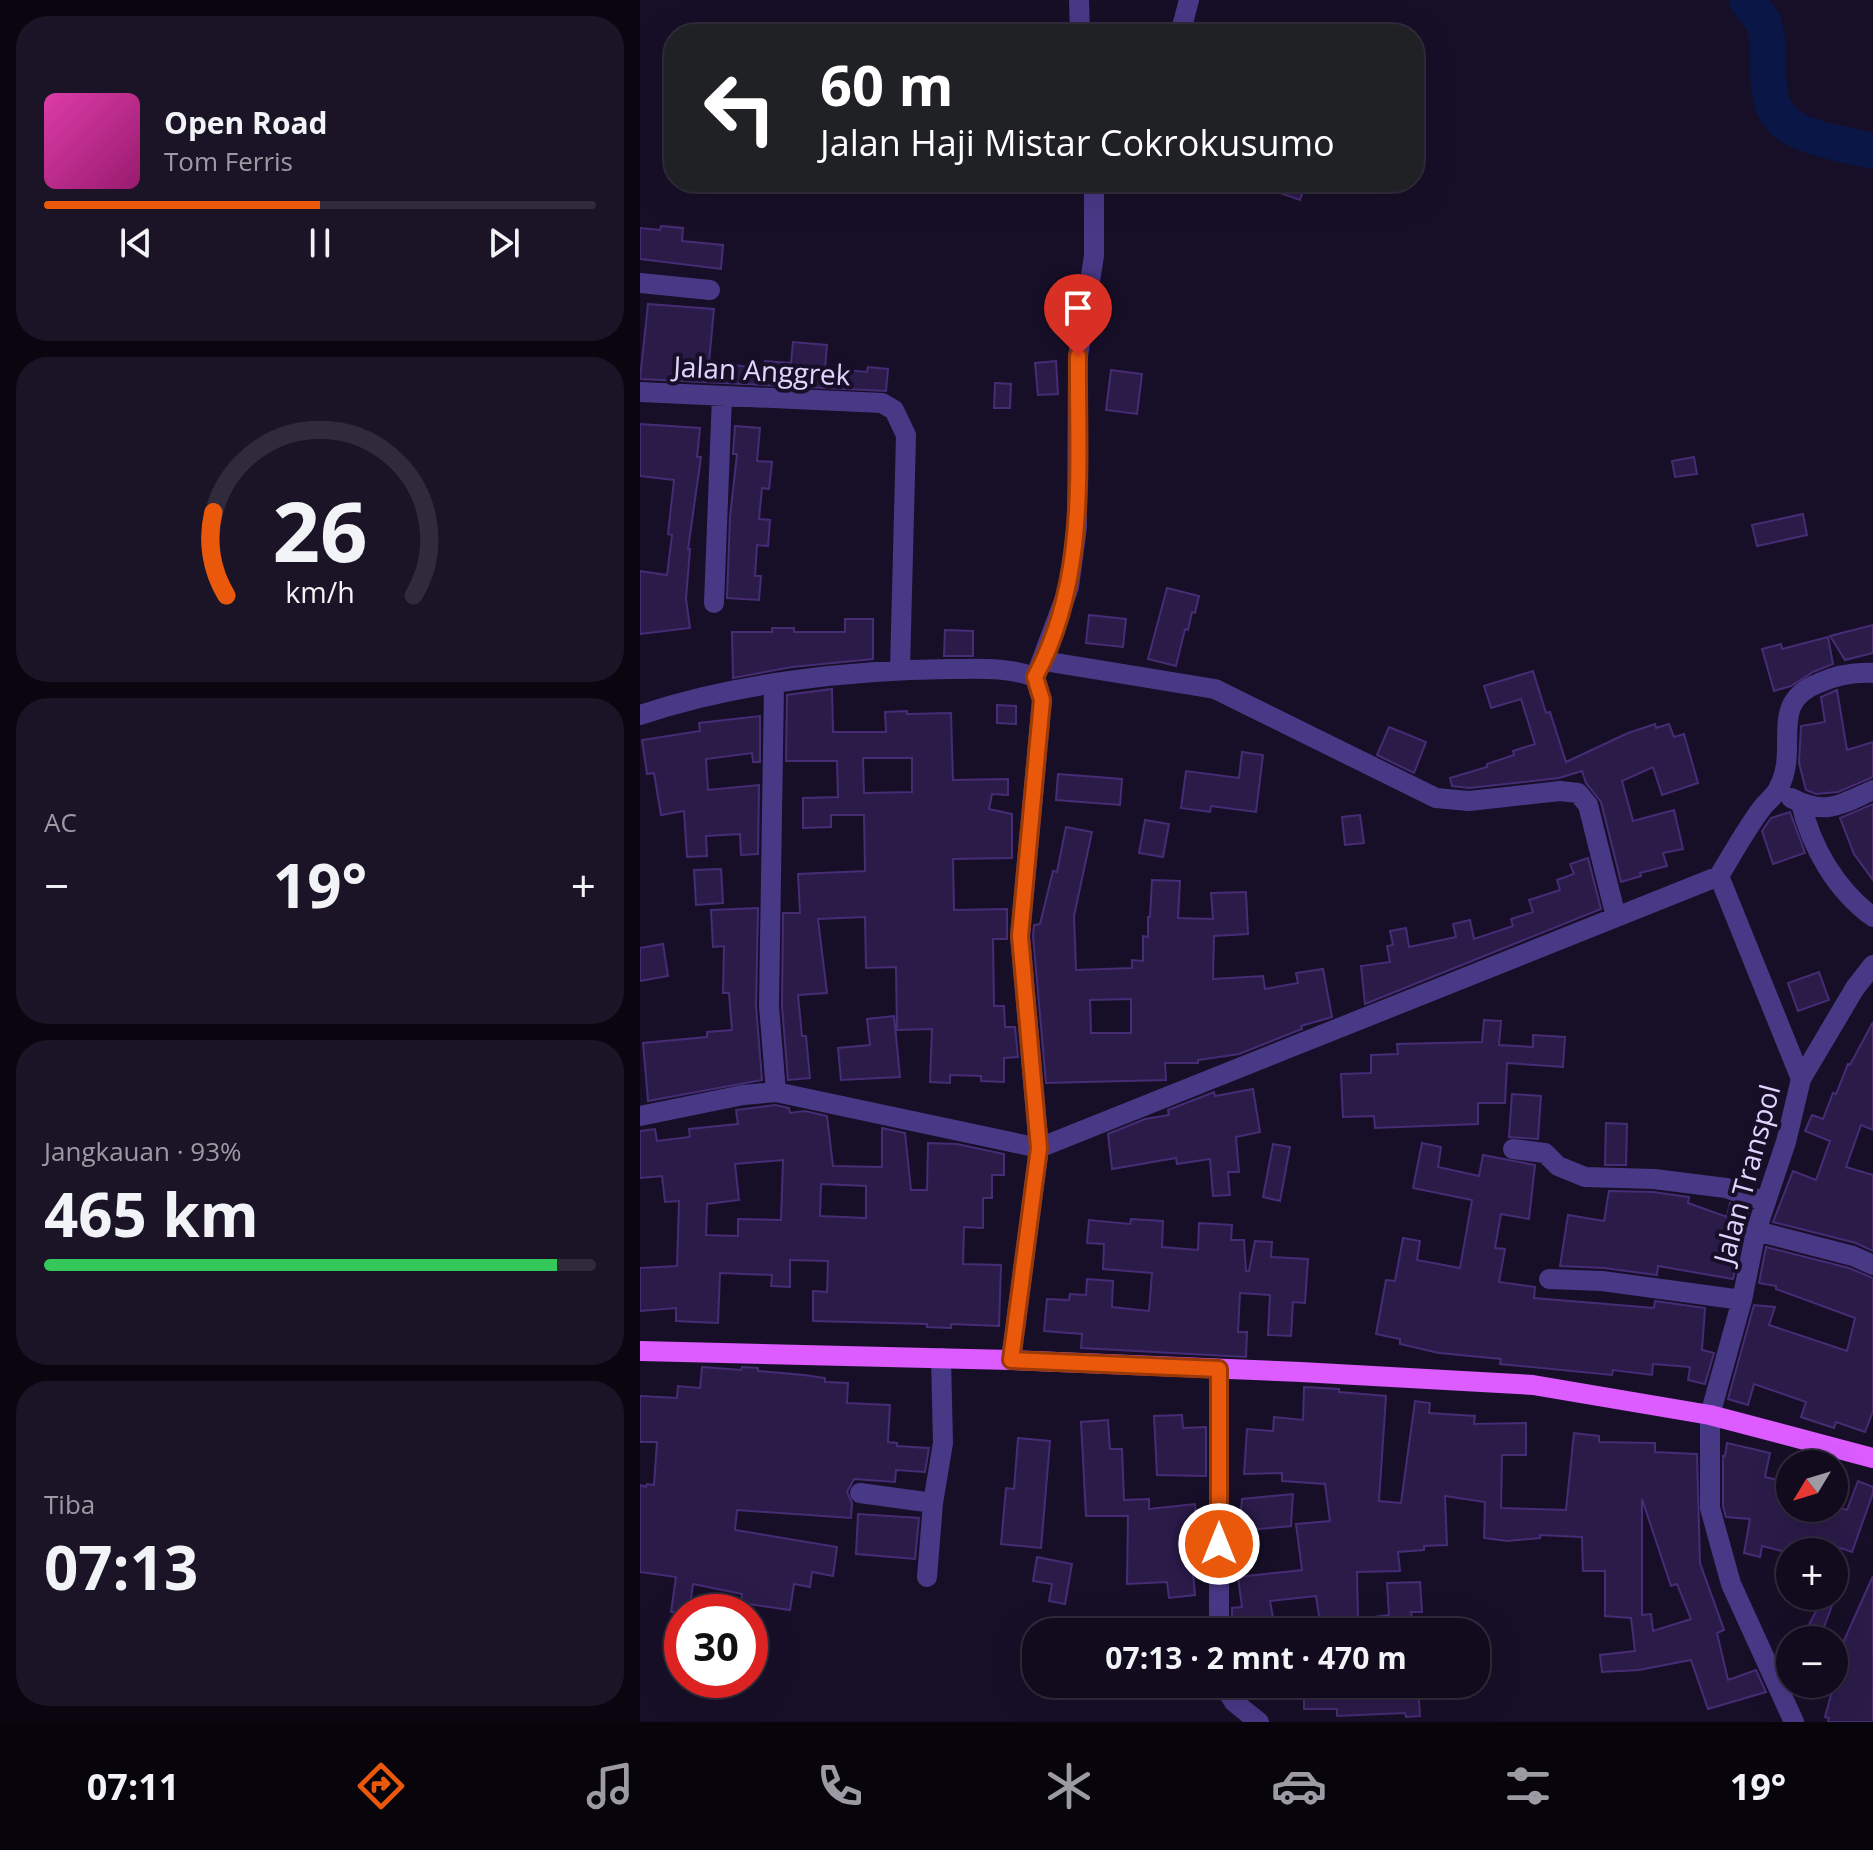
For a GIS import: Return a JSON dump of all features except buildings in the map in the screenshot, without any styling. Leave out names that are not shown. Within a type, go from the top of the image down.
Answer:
[{"type":"main road","points":[[640,1351],[1011,1360],[1533,1385],[1710,1415],[1873,1458]]},
{"type":"street","points":[[1079,0],[1080,24]]},
{"type":"street","points":[[1183,24],[1189,0]]},
{"type":"street","points":[[1011,1360],[1039,1148],[1020,936],[1042,700],[1039,669],[1069,587],[1077,527],[1078,356],[1094,256],[1094,192]]},
{"type":"street","points":[[640,283],[710,290]]},
{"type":"street","name":"Jalan Anggrek","points":[[640,392],[882,403],[894,410],[906,435],[900,670]]},
{"type":"street","points":[[714,603],[722,396]]},
{"type":"street","points":[[640,715],[678,703],[774,685],[900,670],[1039,669],[1215,689],[1436,798],[1469,801],[1560,791],[1578,793],[1588,805],[1616,917]]},
{"type":"street","points":[[640,1116],[743,1095],[776,1092],[1039,1148],[1719,876],[1763,806],[1778,790],[1788,761],[1788,707],[1796,696],[1827,679],[1861,672],[1873,673]]},
{"type":"street","points":[[774,685],[769,1006],[776,1092]]},
{"type":"street","points":[[1778,790],[1801,803],[1822,809],[1837,807],[1873,790]]},
{"type":"street","points":[[1801,803],[1806,825],[1818,851],[1847,894],[1873,917]]},
{"type":"street","points":[[1719,876],[1801,1079]]},
{"type":"street","name":"Jalan Transpol","points":[[1794,1722],[1731,1584],[1710,1508],[1710,1415],[1742,1300],[1756,1231],[1786,1142],[1801,1079],[1855,988],[1873,965]]},
{"type":"street","points":[[1513,1149],[1545,1153],[1558,1166],[1585,1177],[1654,1179],[1726,1188],[1766,1202]]},
{"type":"street","points":[[1756,1231],[1853,1256],[1873,1265]]},
{"type":"street","points":[[1549,1279],[1602,1281],[1742,1300]]},
{"type":"street","points":[[927,1577],[933,1503],[943,1443],[941,1358]]},
{"type":"street","points":[[1219,1369],[1219,1618]]},
{"type":"street","points":[[860,1493],[933,1503]]},
{"type":"street","points":[[1232,1698],[1259,1722]]},
{"type":"waterway","points":[[1747,0],[1762,20],[1768,49],[1770,94],[1782,119],[1813,137],[1873,151]]},
{"type":"route","points":[[1078,356],[1077,527],[1069,587],[1044,661],[1035,677],[1042,700],[1020,936],[1039,1148],[1011,1360],[1219,1369],[1219,1544]]}]
